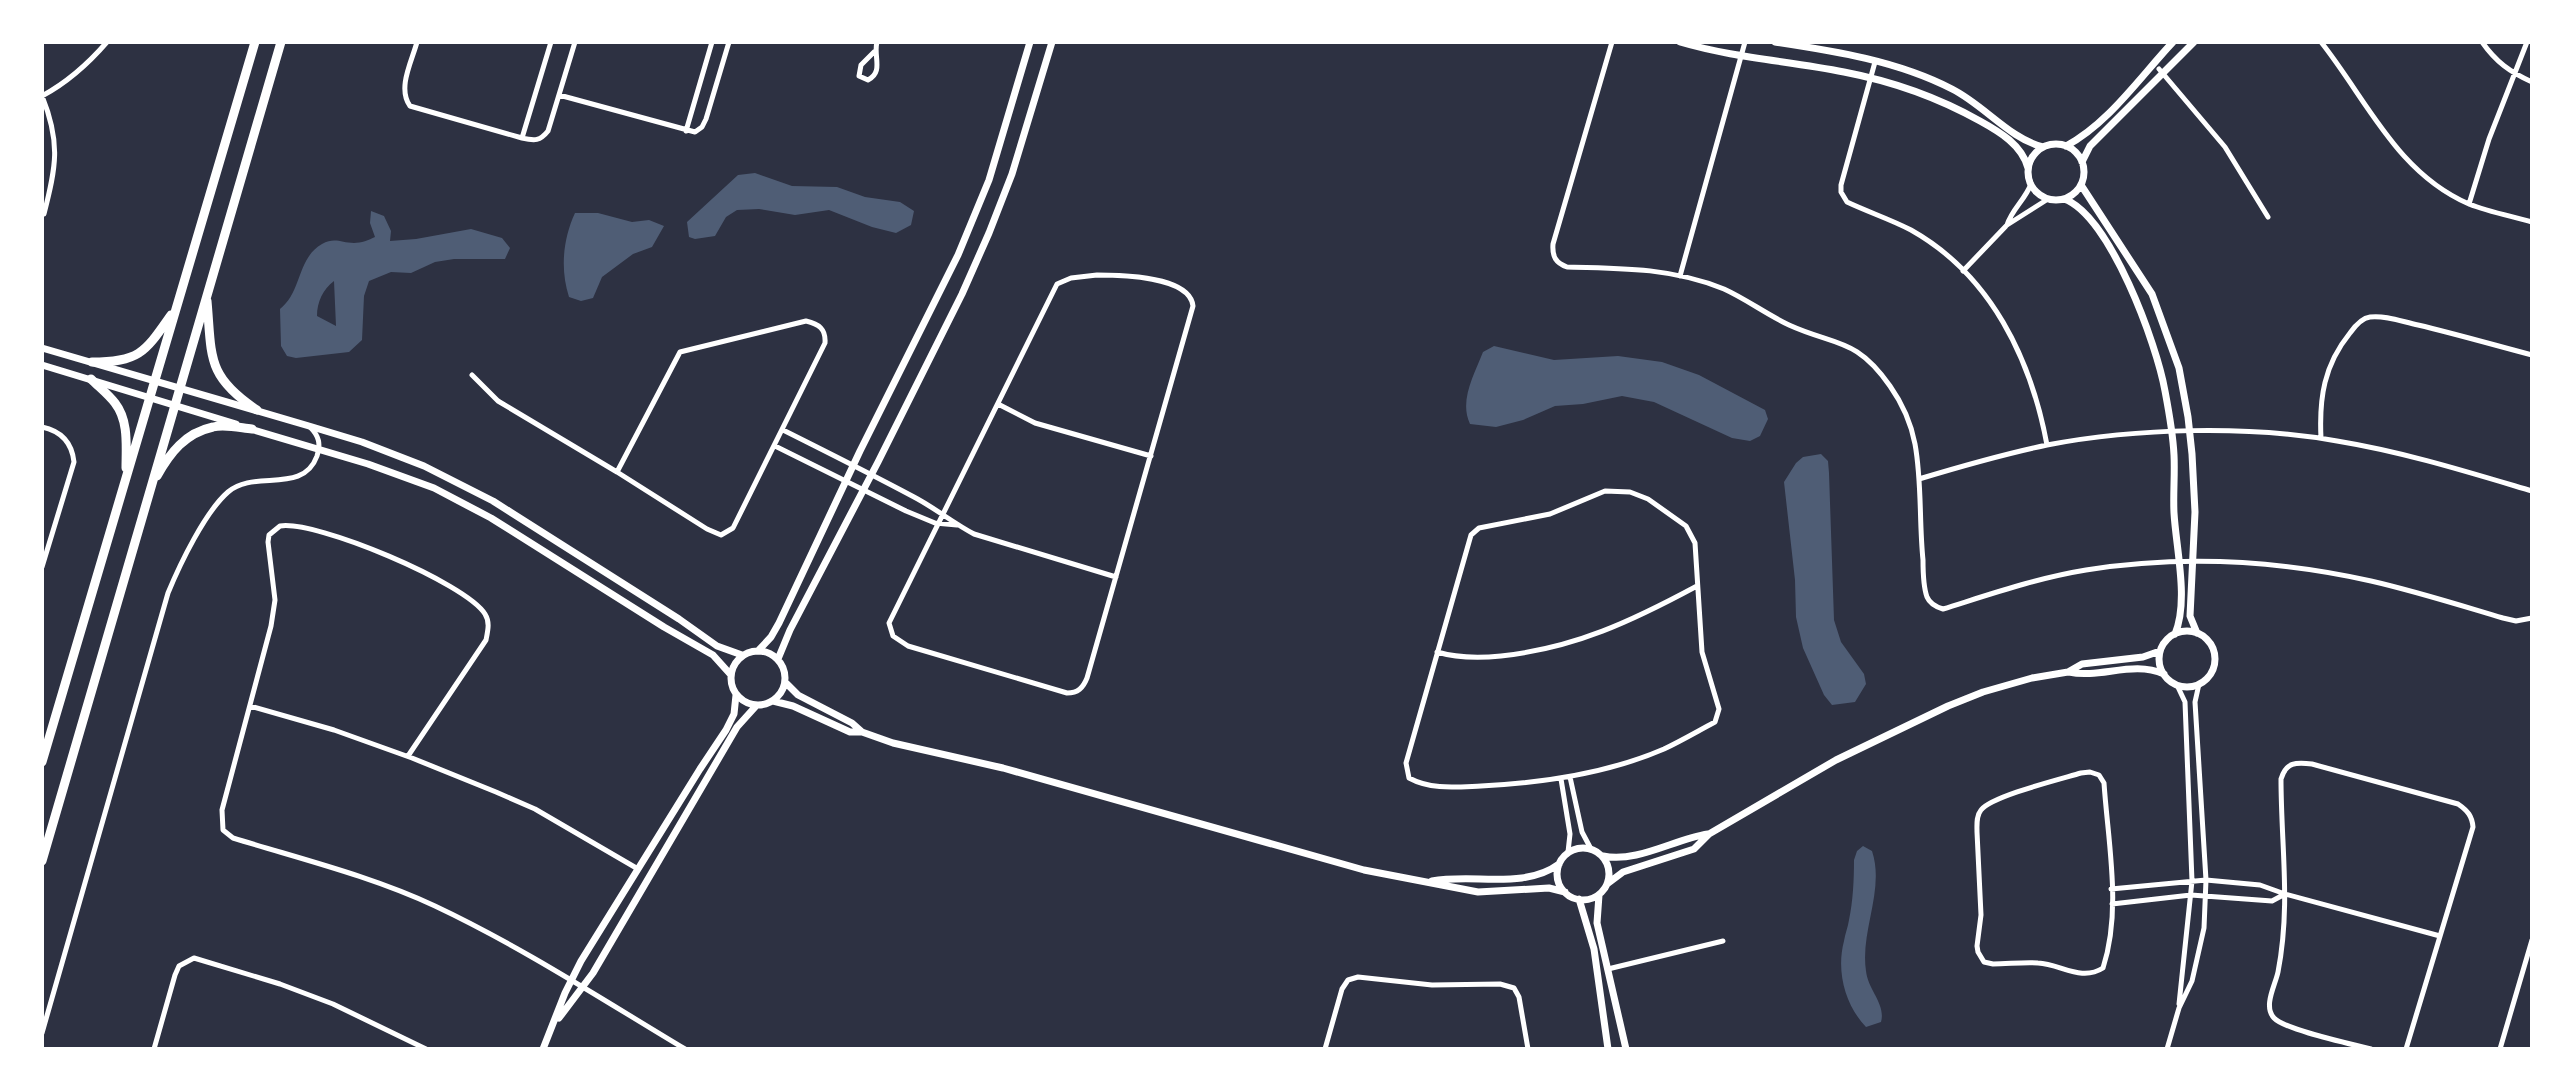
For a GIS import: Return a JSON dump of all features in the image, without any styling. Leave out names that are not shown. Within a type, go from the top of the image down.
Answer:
[{"type":"main road","points":[[42,762],[255,42]]},
{"type":"main road","points":[[42,861],[281,42]]},
{"type":"main road","points":[[206,296],[212,355],[221,381],[238,398],[257,410]]},
{"type":"main road","points":[[92,362],[118,362],[140,354],[176,308]]},
{"type":"main road","points":[[91,379],[116,404],[122,416],[126,477]]},
{"type":"main road","points":[[149,490],[174,448],[187,438],[215,426],[253,429]]},
{"type":"street","points":[[44,214],[54,172],[55,153],[54,133],[42,96],[90,62],[107,42]]},
{"type":"street","points":[[417,42],[404,90],[410,106],[534,141],[542,139],[548,131],[575,42]]},
{"type":"street","points":[[522,138],[551,42]]},
{"type":"street","points":[[686,131],[712,42]]},
{"type":"street","points":[[559,95],[695,132],[702,127],[729,42]]},
{"type":"street","points":[[874,52],[878,65],[877,73],[868,80],[862,79],[859,76],[861,65],[874,52],[877,42]]},
{"type":"street","points":[[758,651],[779,623],[971,225],[989,180],[1030,42]]},
{"type":"street","points":[[778,659],[790,630],[872,475],[962,294],[1008,186],[1052,42]]},
{"type":"street","points":[[1612,42],[1553,244],[1554,258],[1567,267],[1639,268],[1722,288],[1786,323],[1838,341],[1863,356],[1876,368],[1902,404],[1915,440],[1927,598],[1937,607],[1943,609],[2014,587],[2085,570],[2189,560],[2264,563],[2337,573],[2503,618],[2525,621],[2532,618]]},
{"type":"street","points":[[1680,42],[1844,72],[1918,93],[1991,127],[2019,149],[2028,168],[2031,184],[2041,196],[2074,202],[2084,210],[2112,252],[2130,289],[2158,363],[2165,391],[2171,433],[2178,561],[2180,616],[2175,634]]},
{"type":"street","points":[[1680,276],[1745,42]]},
{"type":"street","points":[[1775,42],[1849,54],[1908,71],[1952,89],[1992,114],[2025,141],[2043,147]]},
{"type":"street","points":[[2066,146],[2082,138],[2098,124],[2173,42]]},
{"type":"street","points":[[2082,162],[2090,146],[2161,72],[2194,42]]},
{"type":"street","points":[[2321,42],[2406,160],[2427,179],[2469,204],[2532,222]]},
{"type":"street","points":[[2482,42],[2498,63],[2532,82]]},
{"type":"street","points":[[2469,204],[2489,139],[2527,42]]},
{"type":"street","points":[[1875,62],[1840,185],[1843,198],[1913,232],[1963,271],[1992,304],[2021,355],[2038,400],[2047,445]]},
{"type":"street","points":[[2161,72],[2225,147],[2268,217]]},
{"type":"street","points":[[2028,168],[2035,154],[2043,147],[2054,144],[2066,146],[2076,152],[2084,171],[2081,185],[2074,194],[2064,199]]},
{"type":"street","points":[[2007,225],[2012,212],[2031,184]]},
{"type":"street","points":[[2081,185],[2156,302],[2179,368],[2190,432],[2194,512],[2189,560],[2190,616],[2197,633]]},
{"type":"street","points":[[1963,271],[2007,225],[2048,199]]},
{"type":"street","points":[[1120,275],[1168,284],[1188,293],[1192,299],[1193,306],[1087,678],[1084,687],[1078,691],[1067,693],[908,646],[893,636],[889,623],[998,404],[1057,284],[1063,280],[1120,275]]},
{"type":"street","points":[[2321,438],[2321,397],[2327,369],[2344,340],[2356,326],[2369,317],[2388,318],[2532,355]]},
{"type":"street","points":[[472,375],[498,401],[721,535],[733,528],[775,446],[825,343],[824,331],[806,321],[680,352],[617,472]]},
{"type":"street","points":[[42,348],[257,410],[393,453],[458,482],[548,535],[717,646],[742,655],[766,652],[778,659],[784,670],[785,682],[773,701]]},
{"type":"street","points":[[42,365],[403,475],[434,488],[491,518],[713,656],[730,675]]},
{"type":"street","points":[[998,404],[1035,423],[1151,456]]},
{"type":"street","points":[[42,1033],[168,593],[178,568],[214,508],[228,492],[240,484],[290,480],[308,471],[314,464],[319,449],[318,438],[309,426]]},
{"type":"street","points":[[42,427],[54,430],[63,437],[73,451],[74,462],[42,568]]},
{"type":"street","points":[[783,430],[943,513],[957,526]]},
{"type":"street","points":[[1919,479],[1982,460],[2047,445],[2122,435],[2190,432],[2321,438],[2406,455],[2532,491]]},
{"type":"street","points":[[775,446],[938,523],[957,526],[1000,543],[1116,577]]},
{"type":"street","points":[[1605,491],[1630,492],[1648,499],[1686,526],[1695,543],[1697,586],[1702,652],[1719,709],[1716,722],[1664,749],[1618,765],[1561,779],[1455,788],[1423,786],[1409,778],[1406,764],[1437,652],[1471,536],[1479,528],[1550,514],[1605,491]]},
{"type":"street","points":[[408,756],[486,640],[489,623],[480,608],[421,571],[366,547],[288,525],[280,526],[269,535],[268,551],[275,600],[271,626],[222,810],[222,824],[228,835],[381,884],[433,905],[512,945],[685,1049]]},
{"type":"street","points":[[1437,652],[1451,656],[1532,653],[1582,640],[1642,616],[1697,586]]},
{"type":"street","points":[[2164,674],[2159,661],[2160,651],[2167,639],[2190,631],[2197,633],[2210,644],[2215,660],[2210,674],[2199,684],[2188,687],[2177,685]]},
{"type":"street","points":[[555,1022],[584,988],[737,727],[757,706],[773,701],[793,706],[850,732],[862,732],[893,743],[1003,768],[1364,870],[1478,892],[1549,888],[1579,899],[1590,899],[1599,895],[1607,884],[1623,872],[1694,849],[1709,834],[1836,760],[1948,706],[1995,688],[2068,671],[2082,664],[2143,657],[2160,651]]},
{"type":"street","points":[[543,1049],[571,981],[700,769],[716,748],[734,714],[736,695],[730,675],[734,664],[742,655]]},
{"type":"street","points":[[2068,671],[2083,675],[2146,668],[2164,674],[2177,685],[2185,702],[2192,881],[2180,976],[2179,1008]]},
{"type":"street","points":[[785,682],[797,695],[852,723],[862,732]]},
{"type":"street","points":[[2167,1049],[2179,1008],[2192,981],[2204,928],[2206,880],[2194,702],[2199,684]]},
{"type":"street","points":[[736,695],[745,703],[757,706]]},
{"type":"street","points":[[250,706],[334,730],[408,756],[535,809],[638,869]]},
{"type":"street","points":[[2371,1049],[2281,1024],[2270,1013],[2269,1004],[2281,956],[2286,918],[2281,790],[2283,770],[2298,762],[2458,804],[2467,810],[2472,819],[2473,827],[2406,1049]]},
{"type":"street","points":[[2081,773],[2099,775],[2104,783],[2111,889],[2106,959],[2103,968],[2095,973],[2083,975],[2034,962],[1984,962],[1977,946],[1981,915],[1977,832],[1980,811],[2002,798],[2081,773]]},
{"type":"street","points":[[1570,777],[1582,832],[1591,849]]},
{"type":"street","points":[[1427,882],[1549,872],[1568,852],[1570,832],[1561,779]]},
{"type":"street","points":[[1568,852],[1583,848],[1603,856],[1618,858],[1639,854],[1687,837],[1709,834]]},
{"type":"street","points":[[1603,856],[1608,865],[1607,884]]},
{"type":"street","points":[[1559,863],[1557,876],[1565,892]]},
{"type":"street","points":[[2111,889],[2206,880],[2260,885],[2440,936]]},
{"type":"street","points":[[2112,904],[2191,895],[2272,901],[2285,894]]},
{"type":"street","points":[[1599,895],[1597,923],[1626,1049]]},
{"type":"street","points":[[1579,899],[1594,949],[1608,1049]]},
{"type":"street","points":[[2500,1049],[2532,940]]},
{"type":"street","points":[[1608,969],[1723,941]]},
{"type":"street","points":[[154,1049],[175,975],[186,961],[194,958],[280,984],[333,1004],[426,1049]]},
{"type":"street","points":[[1325,1049],[1342,989],[1348,980],[1358,977],[1432,985],[1500,984],[1514,988],[1528,1049]]},
{"type":"water","points":[[755,173],[792,186],[837,187],[865,197],[900,202],[914,211],[911,225],[896,233],[872,227],[829,210],[795,215],[759,209],[737,210],[726,217],[715,236],[695,239],[689,237],[687,222],[738,175]]},
{"type":"water","points":[[371,211],[384,216],[391,231],[390,241],[471,229],[502,238],[510,248],[505,259],[454,259],[435,262],[411,273],[391,272],[369,281],[364,296],[362,340],[349,352],[296,358],[287,356],[281,346],[280,309],[292,294],[308,258],[314,250],[327,242],[357,243],[375,237],[370,223]],"holes":[[[334,281],[336,326],[317,316],[321,296]]]},
{"type":"water","points":[[575,213],[598,213],[632,222],[649,220],[664,226],[652,247],[633,254],[602,277],[593,298],[581,301],[569,297],[564,276],[565,244]]},
{"type":"water","points":[[1494,346],[1554,360],[1618,356],[1662,362],[1699,375],[1765,410],[1768,419],[1760,436],[1750,441],[1732,438],[1654,402],[1622,396],[1583,404],[1555,406],[1523,420],[1496,427],[1470,424],[1466,406],[1469,388],[1483,352]]},
{"type":"water","points":[[1821,454],[1828,461],[1829,473],[1834,620],[1841,642],[1864,674],[1866,684],[1855,702],[1832,705],[1824,695],[1803,648],[1796,617],[1795,580],[1784,482],[1803,457]]},
{"type":"water","points":[[1863,846],[1872,851],[1876,881],[1866,941],[1866,971],[1882,1015],[1881,1022],[1866,1027],[1848,998],[1841,964],[1849,923],[1854,860],[1857,851]]}]
